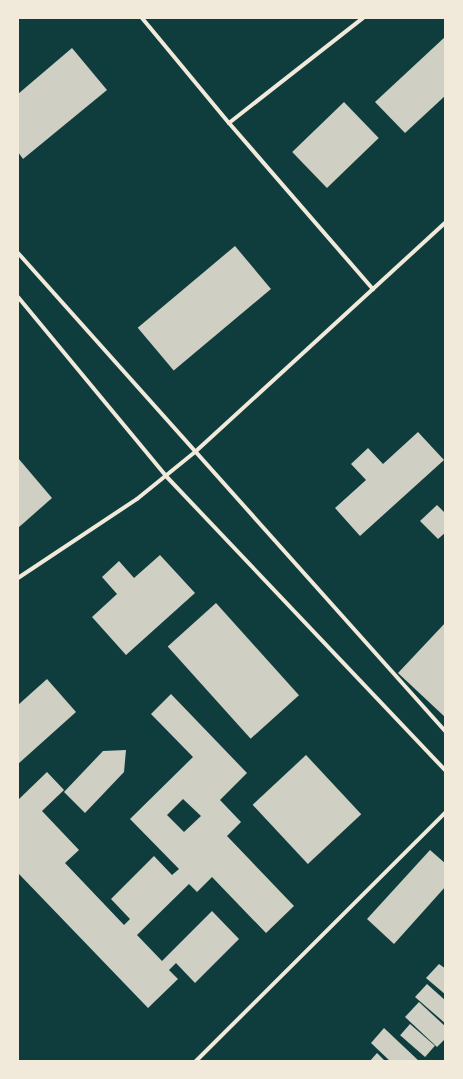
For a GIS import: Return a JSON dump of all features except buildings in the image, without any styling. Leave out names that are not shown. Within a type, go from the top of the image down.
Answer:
[{"type":"lane","points":[[142,18],[229,123],[373,289]]},
{"type":"lane","points":[[229,123],[363,18]]},
{"type":"lane","points":[[18,578],[137,500],[194,452],[446,222]]},
{"type":"lane","points":[[18,253],[446,732]]},
{"type":"lane","points":[[18,297],[165,475],[446,771]]},
{"type":"lane","points":[[194,1062],[446,812]]}]
